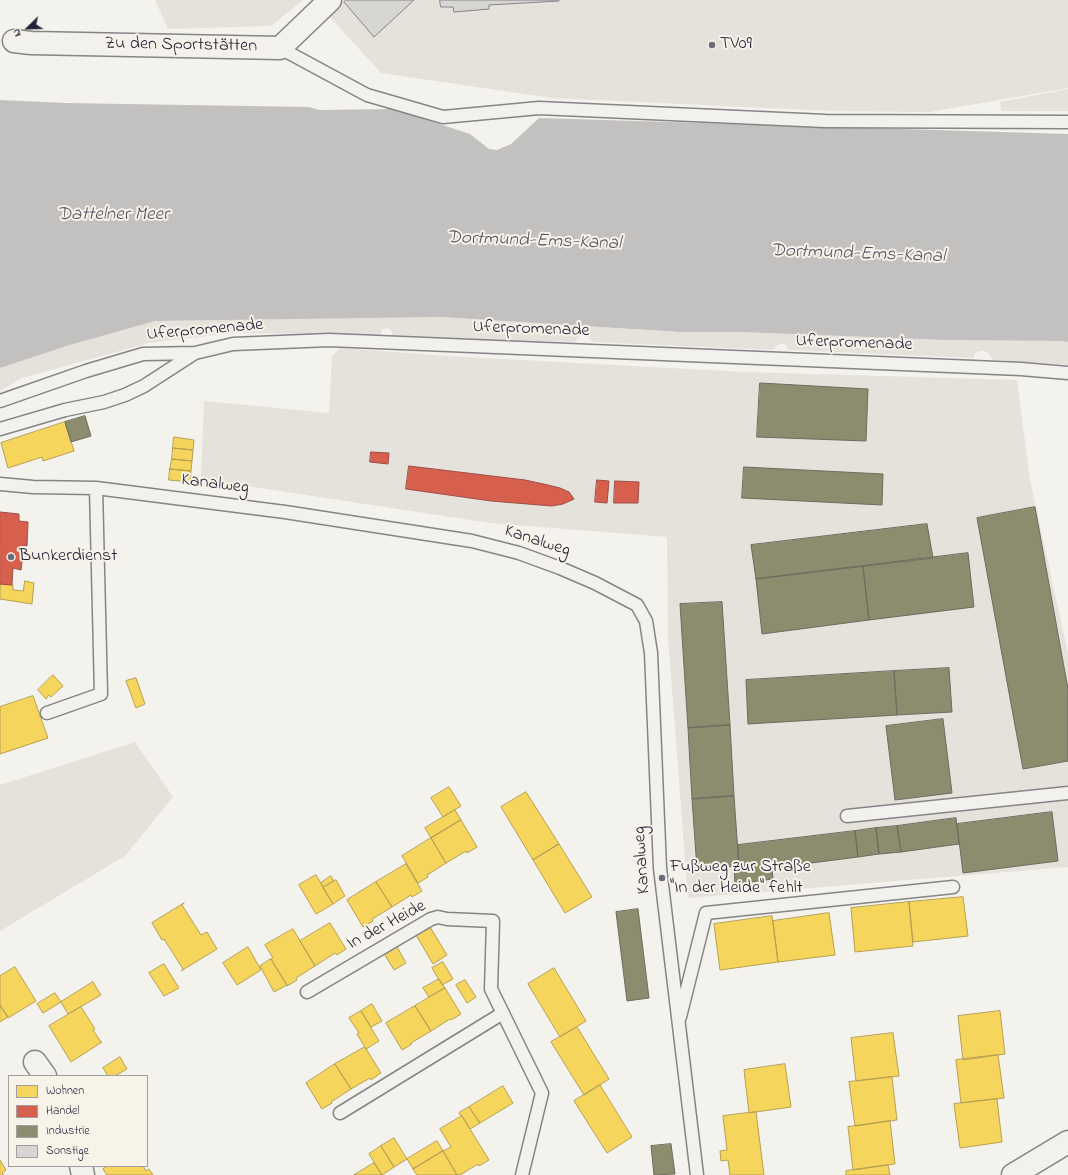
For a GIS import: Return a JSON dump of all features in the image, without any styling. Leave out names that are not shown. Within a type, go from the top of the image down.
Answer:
[{"type":"street","name":"Zu den Sportstätten","points":[[14,41],[31,43],[280,48],[330,0]]},
{"type":"street","points":[[1013,1175],[1068,1142]]},
{"type":"lane","points":[[280,48],[367,95],[443,117],[539,108],[825,121],[1068,122]]},
{"type":"lane","name":"Uferpromenade","points":[[0,401],[86,371],[143,354],[195,353],[233,344],[329,340],[1021,369],[1068,374]]},
{"type":"lane","points":[[0,429],[65,410],[125,396],[144,386],[195,353]]},
{"type":"lane","name":"Kanalweg","points":[[0,484],[34,487],[96,488],[285,512],[472,541],[519,553],[560,568],[595,583],[637,605],[646,621],[651,652],[660,868],[697,1175]]},
{"type":"lane","points":[[47,713],[101,694],[96,488]]},
{"type":"lane","points":[[847,816],[1068,792]]},
{"type":"lane","name":"Kanalweg","points":[[678,1024],[706,913],[953,887]]},
{"type":"lane","name":"In der Heide","points":[[307,992],[431,919],[438,917],[447,919],[493,921],[491,989],[542,1093],[522,1175]]},
{"type":"lane","points":[[340,1112],[503,1013]]},
{"type":"shaded area","points":[[155,0],[303,0],[271,26],[168,29]]},
{"type":"shaded area","name":"TV09","points":[[345,0],[1068,0],[1068,88],[930,112],[831,111],[552,98],[381,73],[329,16]]},
{"type":"shaded area","points":[[1068,89],[1068,111],[1001,111],[1000,102]]},
{"type":"shaded area","points":[[441,317],[680,332],[741,332],[944,340],[1061,341],[1068,342],[1068,365],[993,360],[989,354],[984,351],[975,353],[973,358],[789,350],[786,345],[781,343],[776,346],[774,350],[593,342],[587,336],[583,335],[575,342],[442,340],[393,336],[391,330],[388,328],[383,329],[380,335],[231,333],[149,343],[22,378],[0,391],[0,368],[70,345],[155,321]]},
{"type":"shaded area","points":[[340,348],[447,356],[745,372],[1017,380],[1030,480],[1068,653],[1068,867],[688,898],[668,637],[667,537],[490,523],[201,479],[204,401],[329,413],[332,356]]},
{"type":"shaded area","points":[[135,742],[173,797],[125,856],[0,931],[0,785]]},
{"type":"water","name":"Dattelner Meer","points":[[0,100],[65,103],[309,107],[320,110],[393,109],[470,134],[489,149],[497,150],[511,144],[539,118],[1068,134],[1068,342],[944,340],[741,332],[680,332],[441,317],[155,321],[70,345],[0,368]]},
{"type":"building: Wohnen","points":[[65,422],[74,451],[43,461],[42,457],[8,468],[1,443]]},
{"type":"building: Wohnen","points":[[174,437],[194,440],[193,450],[173,448]]},
{"type":"building: Wohnen","points":[[173,448],[193,450],[192,461],[172,459]]},
{"type":"building: Wohnen","points":[[172,459],[192,461],[191,471],[170,469]]},
{"type":"building: Wohnen","points":[[170,469],[191,471],[190,482],[169,480]]},
{"type":"building: Wohnen","points":[[25,581],[34,583],[32,604],[0,599],[0,584],[13,585],[13,590],[23,591]]},
{"type":"building: Wohnen","points":[[53,675],[63,686],[51,697],[49,695],[46,699],[38,690]]},
{"type":"building: Wohnen","points":[[136,678],[145,704],[136,708],[126,681]]},
{"type":"building: Wohnen","points":[[33,696],[48,738],[0,754],[0,707]]},
{"type":"building: Wohnen","points":[[449,787],[461,806],[443,817],[431,798]]},
{"type":"building: Wohnen","points":[[526,792],[559,844],[533,860],[501,807]]},
{"type":"building: Wohnen","points":[[455,810],[461,820],[431,838],[425,828]]},
{"type":"building: Wohnen","points":[[461,820],[477,847],[467,853],[466,851],[446,863],[431,838]]},
{"type":"building: Wohnen","points":[[431,838],[446,863],[427,875],[428,877],[418,883],[402,856]]},
{"type":"building: Wohnen","points":[[559,844],[592,897],[565,913],[533,860]]},
{"type":"building: Wohnen","points":[[406,864],[422,891],[412,897],[411,895],[392,907],[376,882]]},
{"type":"building: Wohnen","points":[[316,875],[333,904],[316,914],[299,885]]},
{"type":"building: Wohnen","points":[[331,876],[334,881],[323,887],[321,883]]},
{"type":"building: Wohnen","points":[[336,880],[345,896],[333,904],[323,888]]},
{"type":"building: Wohnen","points":[[376,882],[392,907],[372,919],[373,921],[363,927],[347,900]]},
{"type":"building: Wohnen","points":[[963,897],[968,936],[913,942],[909,902]]},
{"type":"building: Wohnen","points":[[909,902],[913,946],[855,952],[851,908]]},
{"type":"building: Wohnen","points":[[184,903],[182,905],[201,935],[207,932],[217,949],[181,971],[183,969],[164,939],[162,940],[152,923]]},
{"type":"building: Wohnen","points":[[829,913],[835,955],[778,962],[773,921]]},
{"type":"building: Wohnen","points":[[772,916],[778,962],[720,970],[714,924]]},
{"type":"building: Wohnen","points":[[330,923],[346,949],[337,955],[335,953],[315,966],[300,941]]},
{"type":"building: Wohnen","points":[[430,927],[447,955],[433,964],[416,935]]},
{"type":"building: Wohnen","points":[[293,929],[315,966],[296,978],[297,980],[287,986],[271,959],[273,958],[265,945]]},
{"type":"building: Wohnen","points":[[248,947],[261,970],[237,985],[223,963]]},
{"type":"building: Wohnen","points":[[397,947],[406,963],[394,970],[385,955]]},
{"type":"building: Wohnen","points":[[271,959],[287,985],[274,992],[260,966]]},
{"type":"building: Wohnen","points":[[443,962],[453,979],[442,985],[432,968]]},
{"type":"building: Wohnen","points":[[164,964],[179,988],[164,996],[149,973]]},
{"type":"building: Wohnen","points":[[15,967],[36,1001],[8,1018],[0,1005],[0,976]]},
{"type":"building: Wohnen","points":[[554,968],[586,1021],[560,1037],[528,984]]},
{"type":"building: Wohnen","points":[[439,979],[445,988],[429,997],[423,988]]},
{"type":"building: Wohnen","points":[[465,980],[476,997],[467,1003],[456,985]]},
{"type":"building: Wohnen","points":[[93,982],[101,995],[68,1014],[61,1002]]},
{"type":"building: Wohnen","points":[[445,988],[461,1014],[431,1031],[415,1006]]},
{"type":"building: Wohnen","points":[[55,993],[61,1002],[43,1013],[37,1004]]},
{"type":"building: Wohnen","points":[[372,1004],[382,1021],[371,1027],[361,1011]]},
{"type":"building: Wohnen","points":[[0,1005],[8,1017],[0,1022]]},
{"type":"building: Wohnen","points":[[415,1006],[431,1031],[402,1050],[386,1023]]},
{"type":"building: Wohnen","points":[[81,1007],[95,1029],[93,1030],[102,1042],[71,1062],[49,1026]]},
{"type":"building: Wohnen","points":[[361,1011],[379,1041],[366,1049],[357,1034],[359,1033],[349,1018]]},
{"type":"building: Wohnen","points":[[1000,1011],[1005,1054],[963,1060],[958,1016]]},
{"type":"building: Wohnen","points":[[577,1027],[609,1079],[584,1095],[551,1042]]},
{"type":"building: Wohnen","points":[[893,1033],[899,1076],[856,1081],[851,1038]]},
{"type":"building: Wohnen","points":[[365,1047],[381,1073],[371,1080],[370,1078],[351,1089],[335,1064]]},
{"type":"building: Wohnen","points":[[998,1055],[1004,1098],[961,1103],[956,1060]]},
{"type":"building: Wohnen","points":[[120,1057],[127,1069],[117,1075],[107,1075],[103,1068]]},
{"type":"building: Wohnen","points":[[335,1064],[351,1089],[322,1109],[306,1083]]},
{"type":"building: Wohnen","points":[[785,1064],[791,1107],[749,1113],[744,1070]]},
{"type":"building: Wohnen","points":[[892,1077],[897,1120],[855,1126],[849,1082]]},
{"type":"building: Wohnen","points":[[600,1085],[632,1137],[607,1153],[574,1101]]},
{"type":"building: Wohnen","points":[[503,1086],[513,1103],[480,1123],[469,1107]]},
{"type":"building: Wohnen","points":[[997,1099],[1002,1142],[960,1148],[954,1104]]},
{"type":"building: Wohnen","points":[[469,1107],[480,1123],[470,1129],[459,1113]]},
{"type":"building: Wohnen","points":[[756,1112],[764,1175],[730,1175],[728,1160],[721,1161],[720,1151],[727,1150],[723,1116]]},
{"type":"building: Wohnen","points":[[462,1116],[489,1160],[479,1166],[478,1164],[460,1175],[457,1175],[443,1151],[451,1147],[440,1129]]},
{"type":"building: Wohnen","points":[[890,1121],[895,1164],[853,1170],[848,1127]]},
{"type":"building: Wohnen","points":[[394,1138],[407,1159],[394,1167],[381,1146]]},
{"type":"building: Wohnen","points":[[437,1141],[443,1151],[413,1169],[407,1159]]},
{"type":"building: Wohnen","points":[[381,1146],[394,1167],[382,1175],[369,1154]]},
{"type":"building: Wohnen","points":[[443,1151],[457,1175],[417,1175],[413,1169]]},
{"type":"building: Wohnen","points":[[0,1160],[6,1170],[2,1173],[4,1175],[0,1175]]},
{"type":"building: Wohnen","points":[[374,1163],[382,1175],[354,1175]]},
{"type":"building: Wohnen","points":[[888,1165],[890,1175],[846,1175],[846,1171]]},
{"type":"building: Wohnen","points":[[106,1167],[144,1167],[146,1171],[149,1169],[153,1175],[107,1175],[103,1169]]},
{"type":"building: Handel","points":[[371,452],[389,453],[388,464],[370,462]]},
{"type":"building: Handel","points":[[409,466],[525,480],[560,488],[569,492],[574,499],[563,504],[552,506],[491,501],[406,489]]},
{"type":"building: Handel","points":[[597,480],[609,481],[607,503],[595,502]]},
{"type":"building: Handel","points":[[615,481],[639,482],[638,503],[614,503]]},
{"type":"building: Handel","name":"Bunkerdienst","points":[[0,512],[19,514],[19,521],[28,522],[27,546],[24,545],[21,570],[13,568],[12,585],[0,584]]},
{"type":"building: Industrie","points":[[760,383],[868,389],[866,441],[757,437]]},
{"type":"building: Industrie","points":[[85,416],[91,436],[71,442],[65,422]]},
{"type":"building: Industrie","points":[[744,467],[883,474],[882,505],[742,498]]},
{"type":"building: Industrie","points":[[1035,507],[1068,689],[1068,761],[1023,769],[977,518]]},
{"type":"building: Industrie","points":[[927,524],[933,558],[756,579],[751,545]]},
{"type":"building: Industrie","points":[[968,553],[974,607],[869,620],[863,566]]},
{"type":"building: Industrie","points":[[863,566],[869,620],[762,634],[756,579]]},
{"type":"building: Industrie","points":[[722,602],[730,725],[688,728],[680,604]]},
{"type":"building: Industrie","points":[[949,668],[952,712],[897,715],[894,671]]},
{"type":"building: Industrie","points":[[894,671],[897,715],[748,724],[746,680]]},
{"type":"building: Industrie","points":[[943,719],[952,793],[895,800],[886,726]]},
{"type":"building: Industrie","points":[[730,725],[734,796],[692,799],[688,728]]},
{"type":"building: Industrie","points":[[734,796],[739,866],[697,869],[692,799]]},
{"type":"building: Industrie","points":[[1052,812],[1058,861],[963,873],[957,824]]},
{"type":"building: Industrie","points":[[956,818],[959,844],[901,852],[897,826]]},
{"type":"building: Industrie","points":[[897,826],[901,852],[879,854],[876,828]]},
{"type":"building: Industrie","points":[[876,828],[879,854],[858,857],[855,831]]},
{"type":"building: Industrie","points":[[855,831],[858,857],[772,868],[773,879],[735,884],[734,867],[739,866],[738,845]]},
{"type":"building: Industrie","points":[[638,909],[649,998],[627,1001],[616,912]]},
{"type":"building: Industrie","points":[[671,1144],[675,1174],[654,1175],[651,1146]]},
{"type":"building: Sonstige","points":[[346,0],[414,0],[374,37],[344,2]]},
{"type":"building: Sonstige","points":[[440,0],[559,1],[489,5],[489,9],[454,12],[453,7],[441,7]]},
{"type":"place","name":"TV09","points":[[712,45]]},
{"type":"place","name":"Bunkerdienst","points":[[11,557]]},
{"type":"place","name":"Fußweg zur Straße \"In der Heide\" fehlt","points":[[662,878]]},
{"type":"water label","name":"Dortmund-Ems-Kanal","points":[[534,242]]},
{"type":"water label","name":"Dortmund-Ems-Kanal","points":[[858,255]]}]
